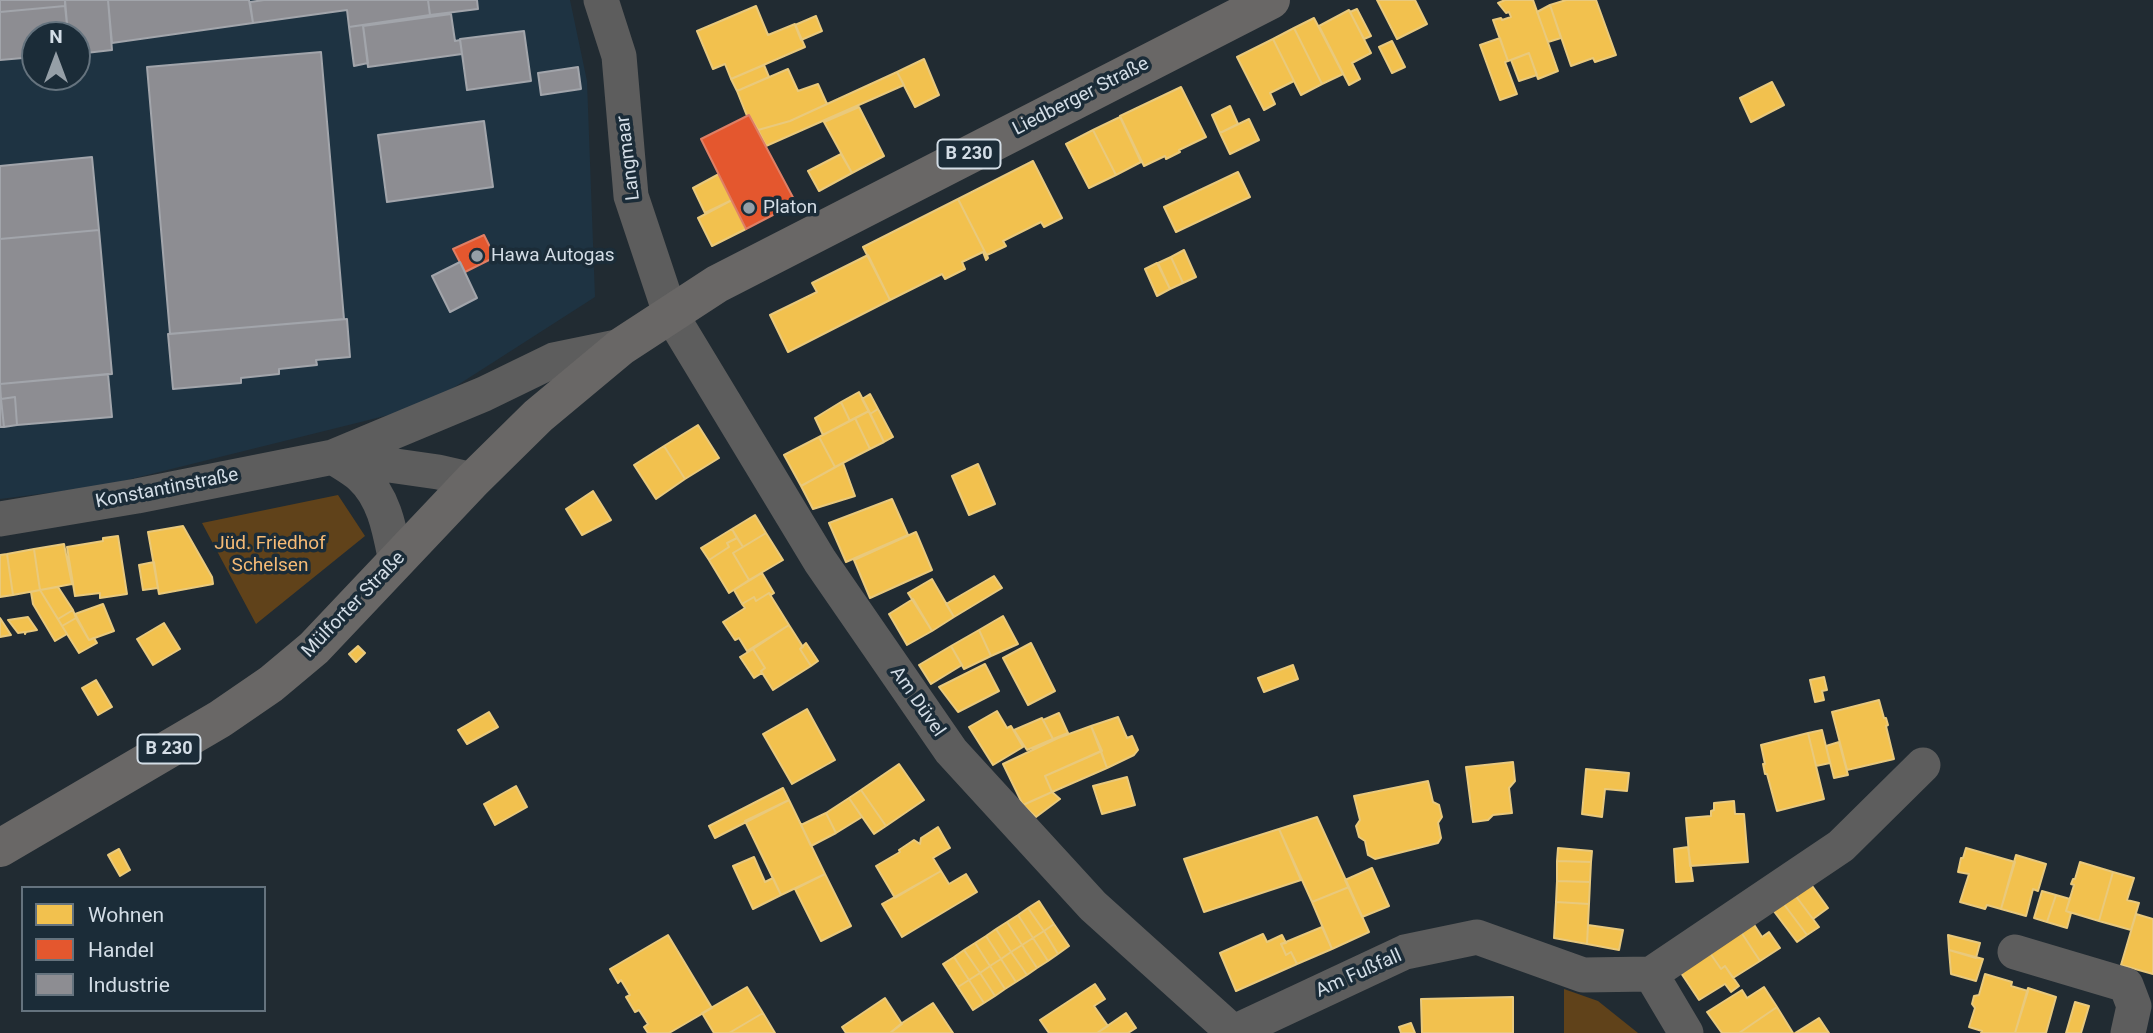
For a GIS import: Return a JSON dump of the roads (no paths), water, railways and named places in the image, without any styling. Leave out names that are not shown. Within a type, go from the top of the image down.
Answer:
[{"type":"main road","name":"Liedberger Straße","points":[[670,313],[717,284],[1271,0]]},
{"type":"main road","name":"Mülforter Straße","points":[[0,848],[220,719],[271,684],[314,648],[473,480],[538,416],[622,346],[670,313]]},
{"type":"street","name":"Langmaar","points":[[601,0],[619,56],[631,196],[670,313]]},
{"type":"street","name":"Am Düvel","points":[[670,313],[820,561],[951,751],[1093,906],[1234,1032]]},
{"type":"street","name":"Konstantinstraße","points":[[0,519],[137,496],[333,457],[484,394],[554,360],[622,346]]},
{"type":"street","name":"Konstantinstraße","points":[[333,457],[438,472],[473,480]]},
{"type":"street","points":[[333,457],[361,476],[379,498],[396,562]]},
{"type":"street","points":[[1686,1033],[1651,974],[1841,846],[1923,765]]},
{"type":"street","name":"Am Fußfall","points":[[1234,1032],[1405,952],[1477,937],[1583,975],[1651,974]]},
{"type":"street","points":[[2015,952],[2126,985],[2134,1006],[2128,1033]]},
{"type":"place","name":"Platon","points":[[749,208]]},
{"type":"place","name":"Hawa Autogas","points":[[477,256]]},
{"type":"park label","name":"Jüd. Friedhof Schelsen","points":[[270,555]]}]
